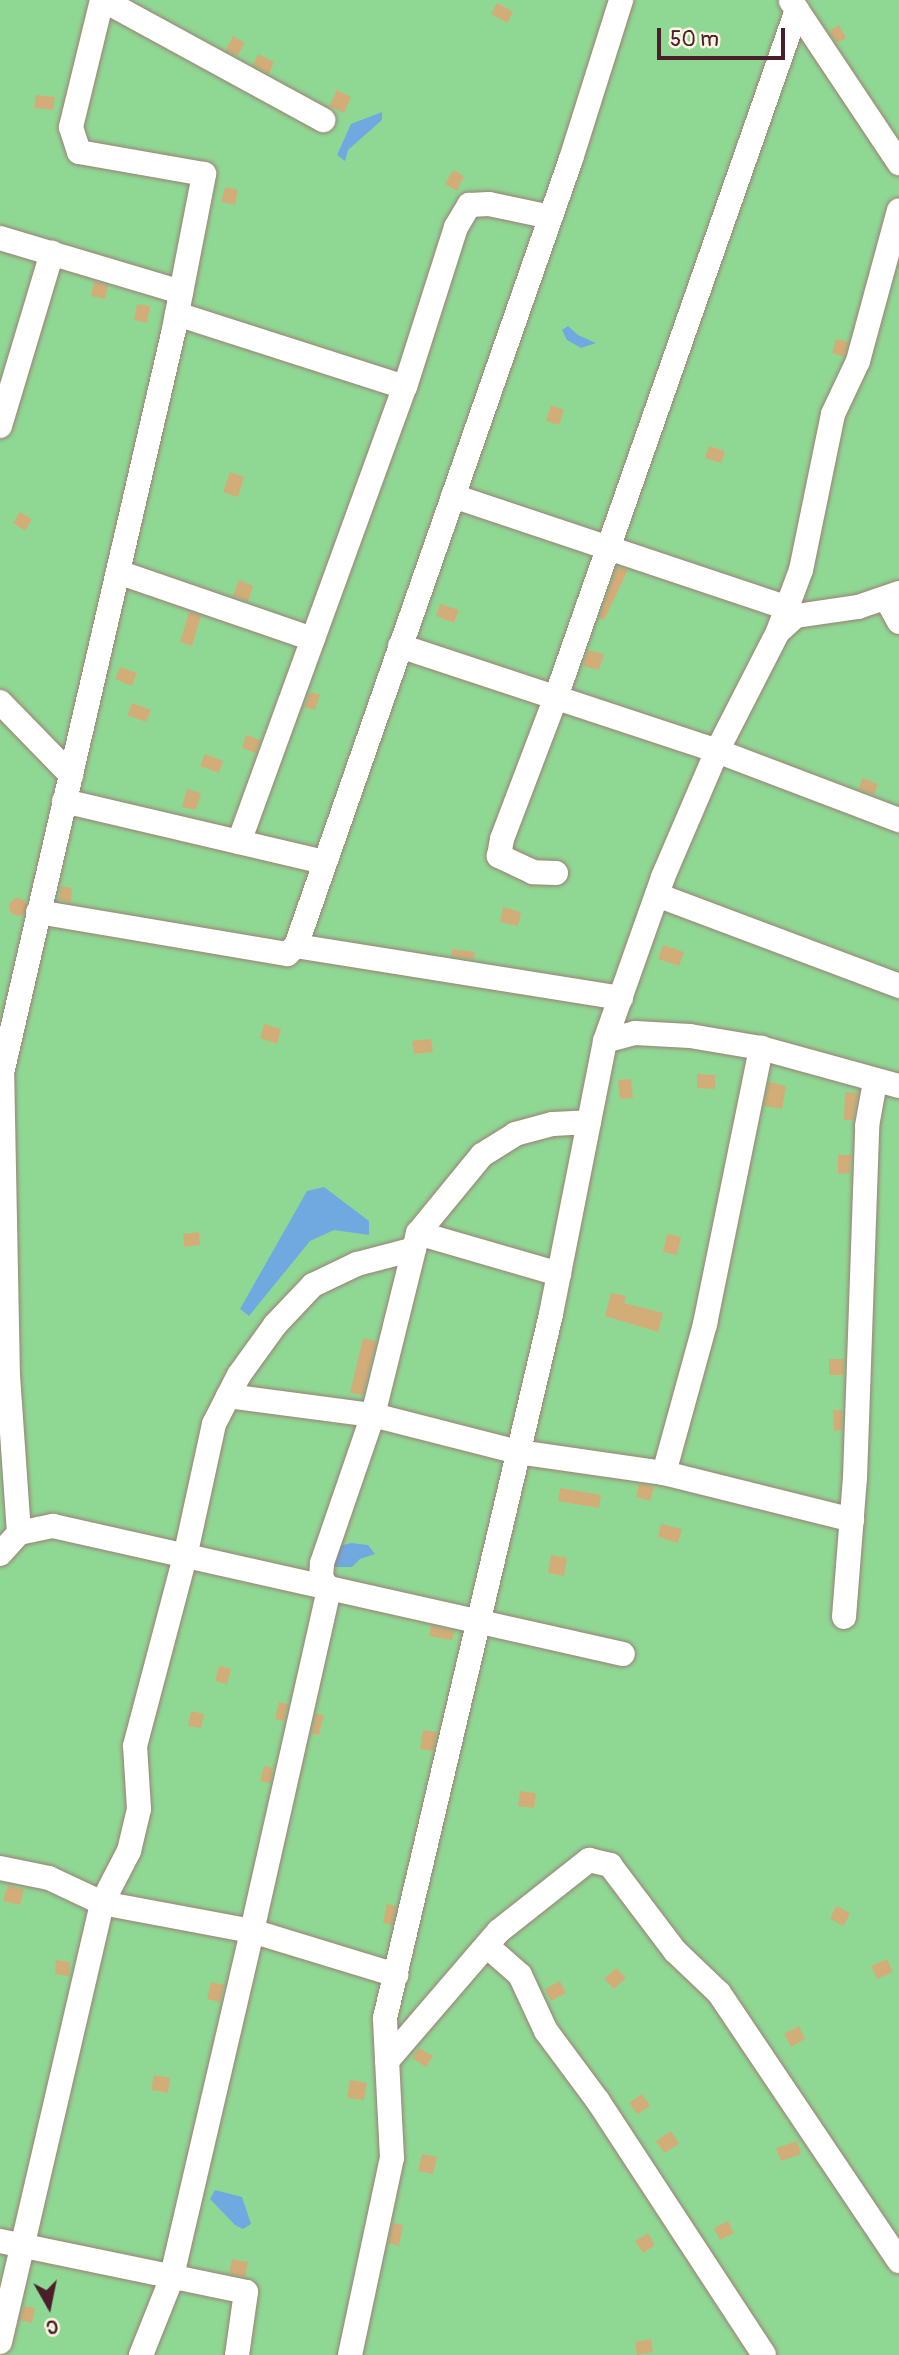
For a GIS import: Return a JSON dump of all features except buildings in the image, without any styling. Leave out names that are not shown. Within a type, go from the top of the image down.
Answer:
[{"type":"street","points":[[19,1533],[8,1377],[2,1073],[179,303],[204,174],[79,152],[71,127],[103,0],[323,120]]},
{"type":"street","points":[[38,912],[287,954],[296,946],[551,217],[621,0]]},
{"type":"street","points":[[794,5],[899,163]]},
{"type":"street","points":[[556,873],[533,872],[499,856],[502,839],[556,698],[794,5]]},
{"type":"street","points":[[239,842],[405,387],[456,227],[469,205],[489,204],[551,217]]},
{"type":"street","points":[[350,2355],[392,2158],[385,2018],[559,1274],[605,1041],[657,895],[717,751],[778,632],[801,570],[833,414],[858,361],[899,210]]},
{"type":"street","points":[[0,238],[52,253],[405,387]]},
{"type":"street","points":[[0,426],[52,253]]},
{"type":"street","points":[[453,496],[787,608]]},
{"type":"street","points":[[118,572],[313,639]]},
{"type":"street","points":[[778,632],[796,616],[893,596],[899,622]]},
{"type":"street","points":[[400,646],[717,751],[899,820]]},
{"type":"street","points":[[0,702],[71,775]]},
{"type":"street","points":[[64,801],[324,862]]},
{"type":"street","points":[[657,895],[899,985]]},
{"type":"street","points":[[296,946],[621,998]]},
{"type":"street","points":[[605,1041],[649,1034],[761,1048],[887,1084],[867,1126],[852,1520],[844,1617]]},
{"type":"street","points":[[664,1473],[705,1324],[761,1048]]},
{"type":"street","points":[[141,2355],[171,2280],[252,1930],[329,1589],[321,1578],[322,1563],[373,1415],[416,1241],[482,1155],[515,1134],[553,1124],[589,1122]]},
{"type":"street","points":[[0,2342],[10,2243],[102,1903],[129,1851],[139,1809],[135,1746],[185,1557],[214,1424],[228,1396],[275,1325],[313,1286],[357,1264],[416,1241],[559,1274]]},
{"type":"street","points":[[228,1396],[373,1415],[518,1452],[664,1473],[852,1520]]},
{"type":"street","points":[[0,1554],[19,1533],[52,1526],[623,1654]]},
{"type":"street","points":[[387,2061],[487,1945],[589,1860],[610,1865],[675,1951],[719,1993],[899,2261]]},
{"type":"street","points":[[0,1868],[49,1878],[102,1903],[166,1919],[252,1930],[396,1975]]},
{"type":"street","points":[[487,1945],[520,1975],[546,2031],[598,2101],[764,2355]]},
{"type":"street","points":[[10,2243],[171,2280],[246,2292],[237,2355]]},
{"type":"green space","points":[[0,0],[899,0],[899,2355],[0,2355]]},
{"type":"water","points":[[382,112],[382,120],[348,150],[345,161],[337,155],[351,124]]},
{"type":"water","points":[[568,326],[578,335],[596,343],[581,348],[567,340],[562,330]]},
{"type":"water","points":[[324,1187],[369,1221],[369,1235],[334,1230],[310,1241],[249,1316],[240,1309],[307,1191]]},
{"type":"water","points":[[351,1543],[368,1545],[375,1554],[360,1559],[352,1567],[333,1567],[336,1547]]},
{"type":"water","points":[[215,2190],[242,2197],[251,2224],[243,2229],[235,2225],[210,2199]]}]
